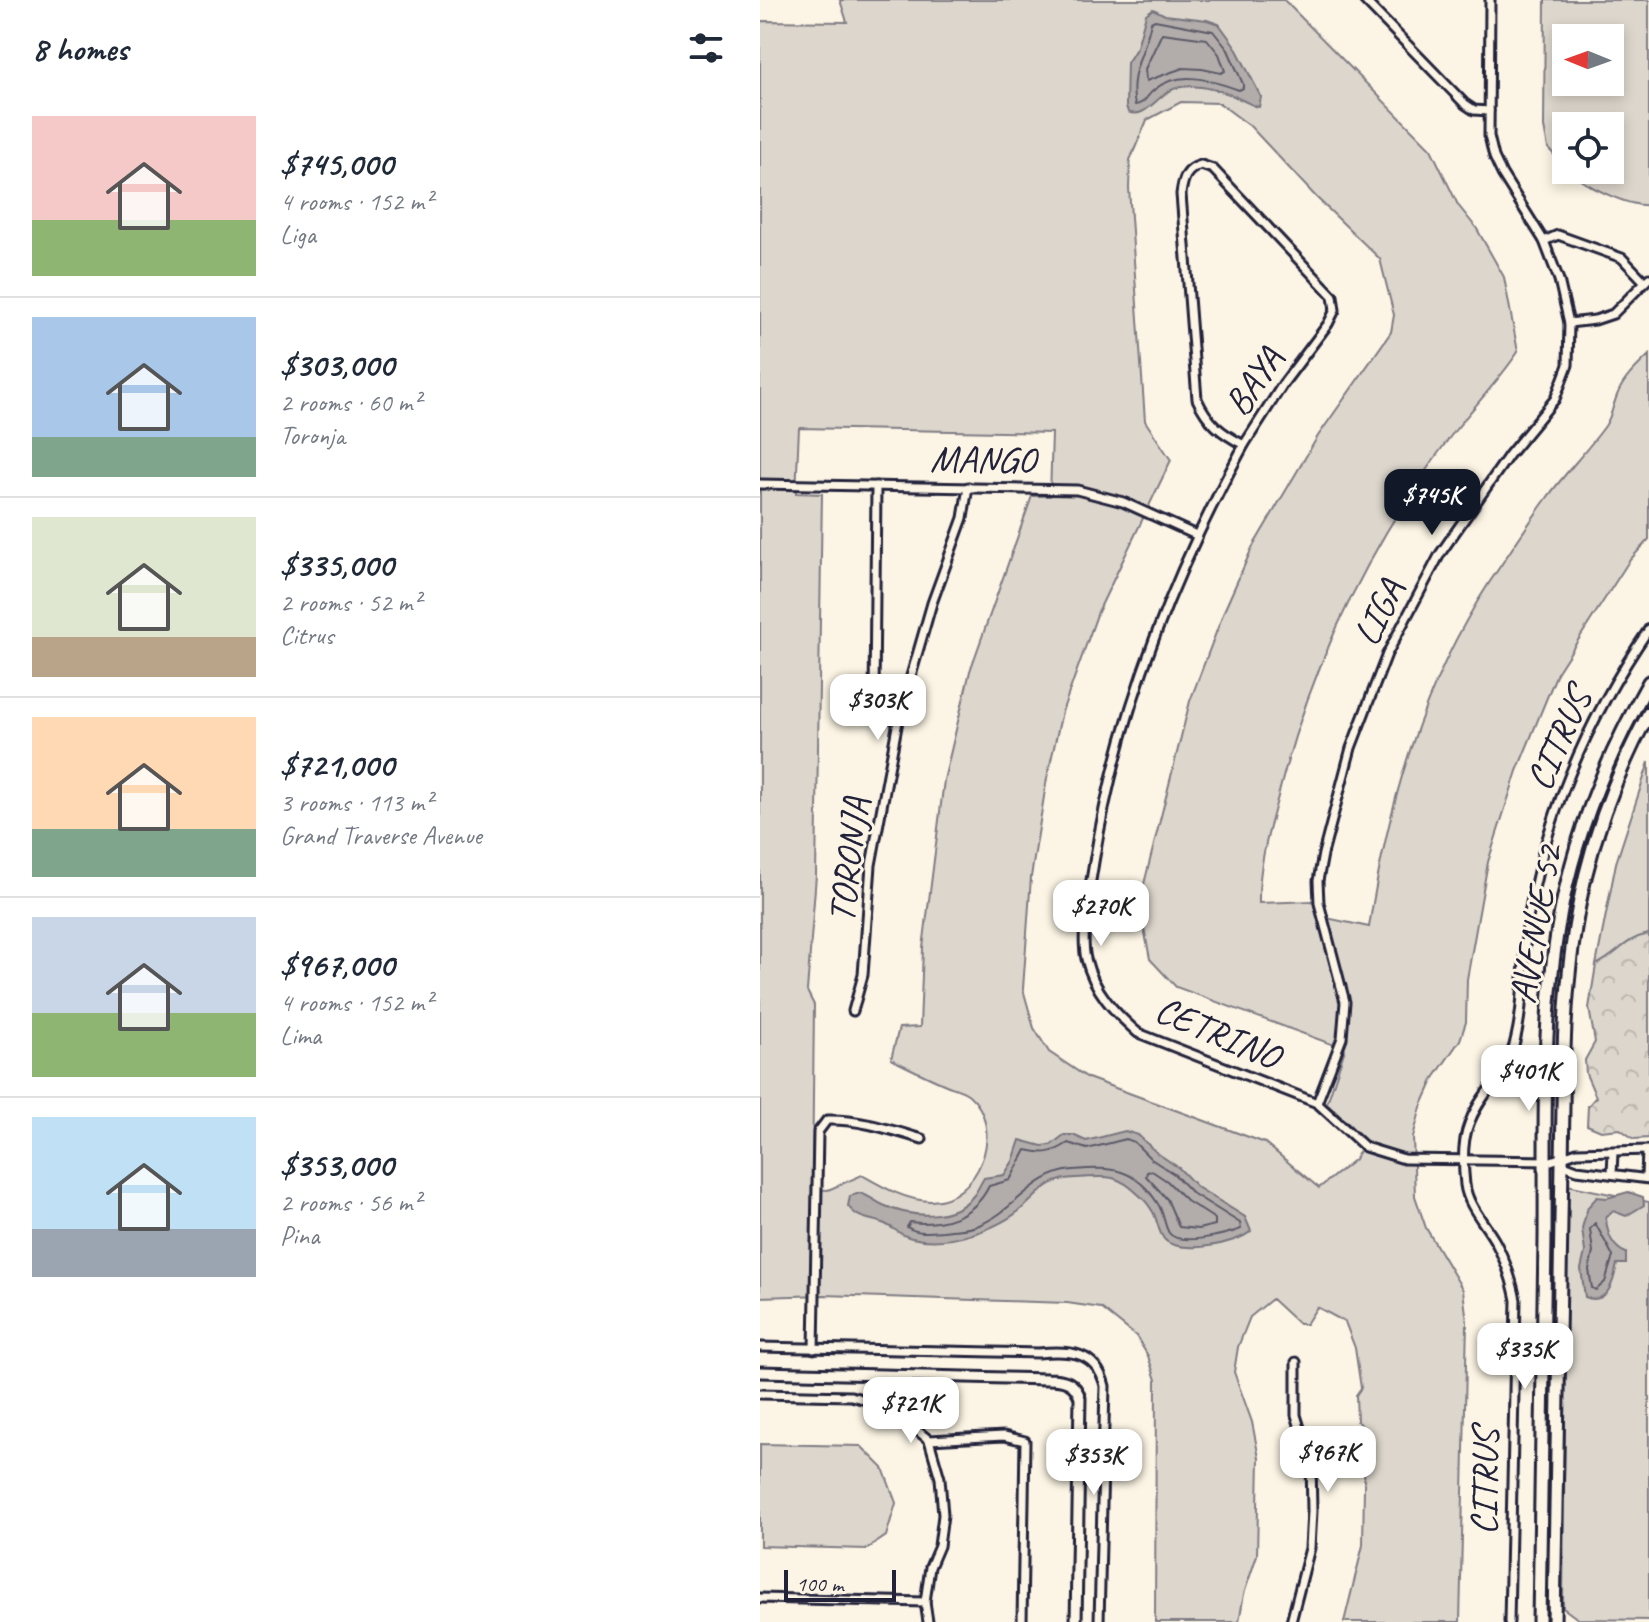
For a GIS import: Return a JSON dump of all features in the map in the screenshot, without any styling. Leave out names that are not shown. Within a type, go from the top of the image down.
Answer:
[{"type":"main road","name":"AVENUE 52","points":[[1554,1622],[1556,1161],[1551,986],[1563,901],[1585,819],[1617,742],[1649,682]]},
{"type":"main road","name":"AVENUE 52","points":[[1539,1622],[1556,1161],[1566,996],[1577,911],[1603,815],[1619,773],[1649,713]]},
{"type":"street","points":[[1364,0],[1465,104],[1474,110],[1489,111]]},
{"type":"street","name":"LIGA","points":[[1317,1103],[1342,1038],[1345,1002],[1319,903],[1318,881],[1351,748],[1387,654],[1440,554],[1509,455],[1555,399],[1568,365],[1569,323],[1559,280],[1544,241],[1494,157],[1489,136],[1490,0]]},
{"type":"street","name":"BAYA","points":[[1201,165],[1213,169],[1333,296],[1335,310],[1328,324],[1283,384],[1244,445],[1215,428],[1204,416],[1197,399],[1181,194],[1183,180],[1194,167],[1201,165]]},
{"type":"street","points":[[1544,241],[1558,235],[1622,258],[1647,280],[1613,314],[1569,323]]},
{"type":"street","name":"CETRINO","points":[[1244,445],[1196,535],[1161,617],[1126,717],[1108,784],[1086,926],[1086,957],[1098,991],[1116,1014],[1138,1033],[1317,1103],[1365,1147],[1382,1154],[1404,1159],[1556,1161]]},
{"type":"street","name":"MANGO","points":[[760,484],[1077,490],[1123,502],[1196,535]]},
{"type":"street","points":[[876,486],[875,711],[898,721]]},
{"type":"street","name":"TORONJA","points":[[853,1011],[863,975],[871,865],[898,721],[932,603],[963,518],[968,487]]},
{"type":"street","name":"CITRUS","points":[[1509,1622],[1516,1300],[1505,1261],[1470,1201],[1465,1186],[1469,1124],[1504,1070],[1519,1026],[1529,914],[1540,861],[1555,812],[1590,727],[1612,685],[1649,629]]},
{"type":"street","points":[[814,1349],[818,1132],[827,1120],[839,1120],[864,1122],[922,1139]]},
{"type":"street","points":[[1648,1150],[1648,1178],[1577,1170],[1556,1161],[1577,1152],[1648,1150]]},
{"type":"street","points":[[1612,1174],[1613,1152]]},
{"type":"street","points":[[760,1347],[1058,1351],[1076,1353],[1090,1360],[1101,1371],[1105,1386],[1099,1622]]},
{"type":"street","points":[[1291,1622],[1310,1548],[1312,1511],[1311,1463],[1296,1415],[1296,1362]]},
{"type":"street","points":[[760,1372],[1059,1379],[1073,1385],[1080,1398],[1076,1622]]},
{"type":"street","points":[[760,1394],[851,1396],[887,1406],[929,1440],[940,1478],[943,1515],[925,1602],[928,1622]]},
{"type":"street","points":[[929,1440],[1004,1436],[1025,1441],[1022,1622]]},
{"type":"street","points":[[760,1598],[925,1602]]},
{"type":"green space","points":[[840,0],[1284,0],[1431,149],[1458,205],[1477,229],[1504,277],[1518,352],[1450,437],[1395,518],[1328,647],[1310,692],[1281,785],[1266,844],[1259,903],[1313,901],[1317,916],[1369,927],[1397,792],[1426,706],[1444,664],[1489,583],[1547,498],[1605,426],[1624,382],[1649,355],[1649,539],[1629,561],[1557,673],[1517,771],[1488,862],[1467,979],[1466,1022],[1460,1040],[1434,1078],[1421,1107],[1413,1137],[1415,1196],[1426,1228],[1463,1290],[1467,1322],[1460,1622],[1344,1622],[1363,1545],[1365,1429],[1357,1421],[1356,1395],[1361,1388],[1355,1348],[1345,1322],[1317,1307],[1306,1324],[1299,1324],[1272,1299],[1250,1317],[1238,1347],[1234,1372],[1252,1422],[1259,1458],[1257,1555],[1244,1594],[1239,1622],[1155,1622],[1156,1380],[1148,1356],[1136,1336],[1101,1308],[1067,1303],[824,1295],[760,1297],[760,21],[847,22]],"holes":[[[1181,102],[1219,103],[1250,126],[1317,198],[1380,259],[1394,315],[1391,332],[1318,436],[1252,548],[1225,609],[1190,701],[1144,884],[1144,928],[1150,959],[1176,987],[1345,1049],[1327,1103],[1364,1139],[1355,1159],[1319,1188],[1265,1143],[1088,1078],[1049,1052],[1034,1028],[1023,989],[1031,877],[1047,778],[1062,712],[1098,612],[1171,460],[1145,421],[1129,188],[1130,160],[1147,120]],[[799,428],[1052,433],[1050,496],[1032,496],[970,671],[944,780],[923,948],[920,1027],[899,1028],[891,1059],[967,1093],[980,1109],[986,1126],[982,1161],[962,1190],[947,1198],[930,1201],[912,1198],[862,1175],[828,1190],[812,1189],[814,1005],[807,991],[816,875],[822,494],[796,493]]]},
{"type":"green space","points":[[1545,0],[1649,0],[1649,205],[1606,194],[1588,184],[1624,184],[1624,112],[1552,112],[1552,152],[1548,148],[1544,127]]},
{"type":"green space","points":[[1649,762],[1649,934],[1627,943],[1596,965],[1616,863]]},
{"type":"green space","points":[[1649,934],[1649,1138],[1634,1139],[1620,1129],[1601,1131],[1587,1125],[1588,1106],[1596,1097],[1586,1074],[1585,1060],[1595,1042],[1589,1008],[1596,965],[1627,943]]},
{"type":"green space","points":[[1567,1185],[1649,1202],[1649,1620],[1578,1619],[1563,1608]]},
{"type":"green space","points":[[760,1444],[861,1446],[883,1468],[896,1503],[886,1536],[867,1549],[760,1546]]},
{"type":"water","points":[[1153,9],[1165,15],[1219,24],[1235,46],[1261,97],[1259,107],[1221,91],[1189,86],[1173,89],[1141,112],[1128,112],[1127,63],[1137,47],[1146,14]]},
{"type":"water","points":[[1125,1131],[1138,1135],[1197,1187],[1245,1217],[1251,1231],[1222,1244],[1183,1247],[1172,1244],[1163,1237],[1153,1212],[1142,1198],[1123,1182],[1102,1177],[1059,1181],[1047,1186],[1014,1215],[987,1229],[941,1240],[908,1237],[885,1224],[860,1216],[848,1206],[850,1196],[860,1193],[906,1213],[943,1213],[965,1203],[984,1178],[1004,1175],[1020,1140],[1042,1146],[1051,1145],[1064,1135],[1086,1141]]},
{"type":"water","points":[[1628,1192],[1643,1197],[1644,1205],[1626,1216],[1613,1211],[1606,1218],[1611,1239],[1626,1253],[1626,1264],[1617,1264],[1612,1284],[1604,1295],[1593,1299],[1585,1297],[1581,1269],[1585,1252],[1582,1228],[1588,1207],[1597,1197],[1607,1198]]}]
